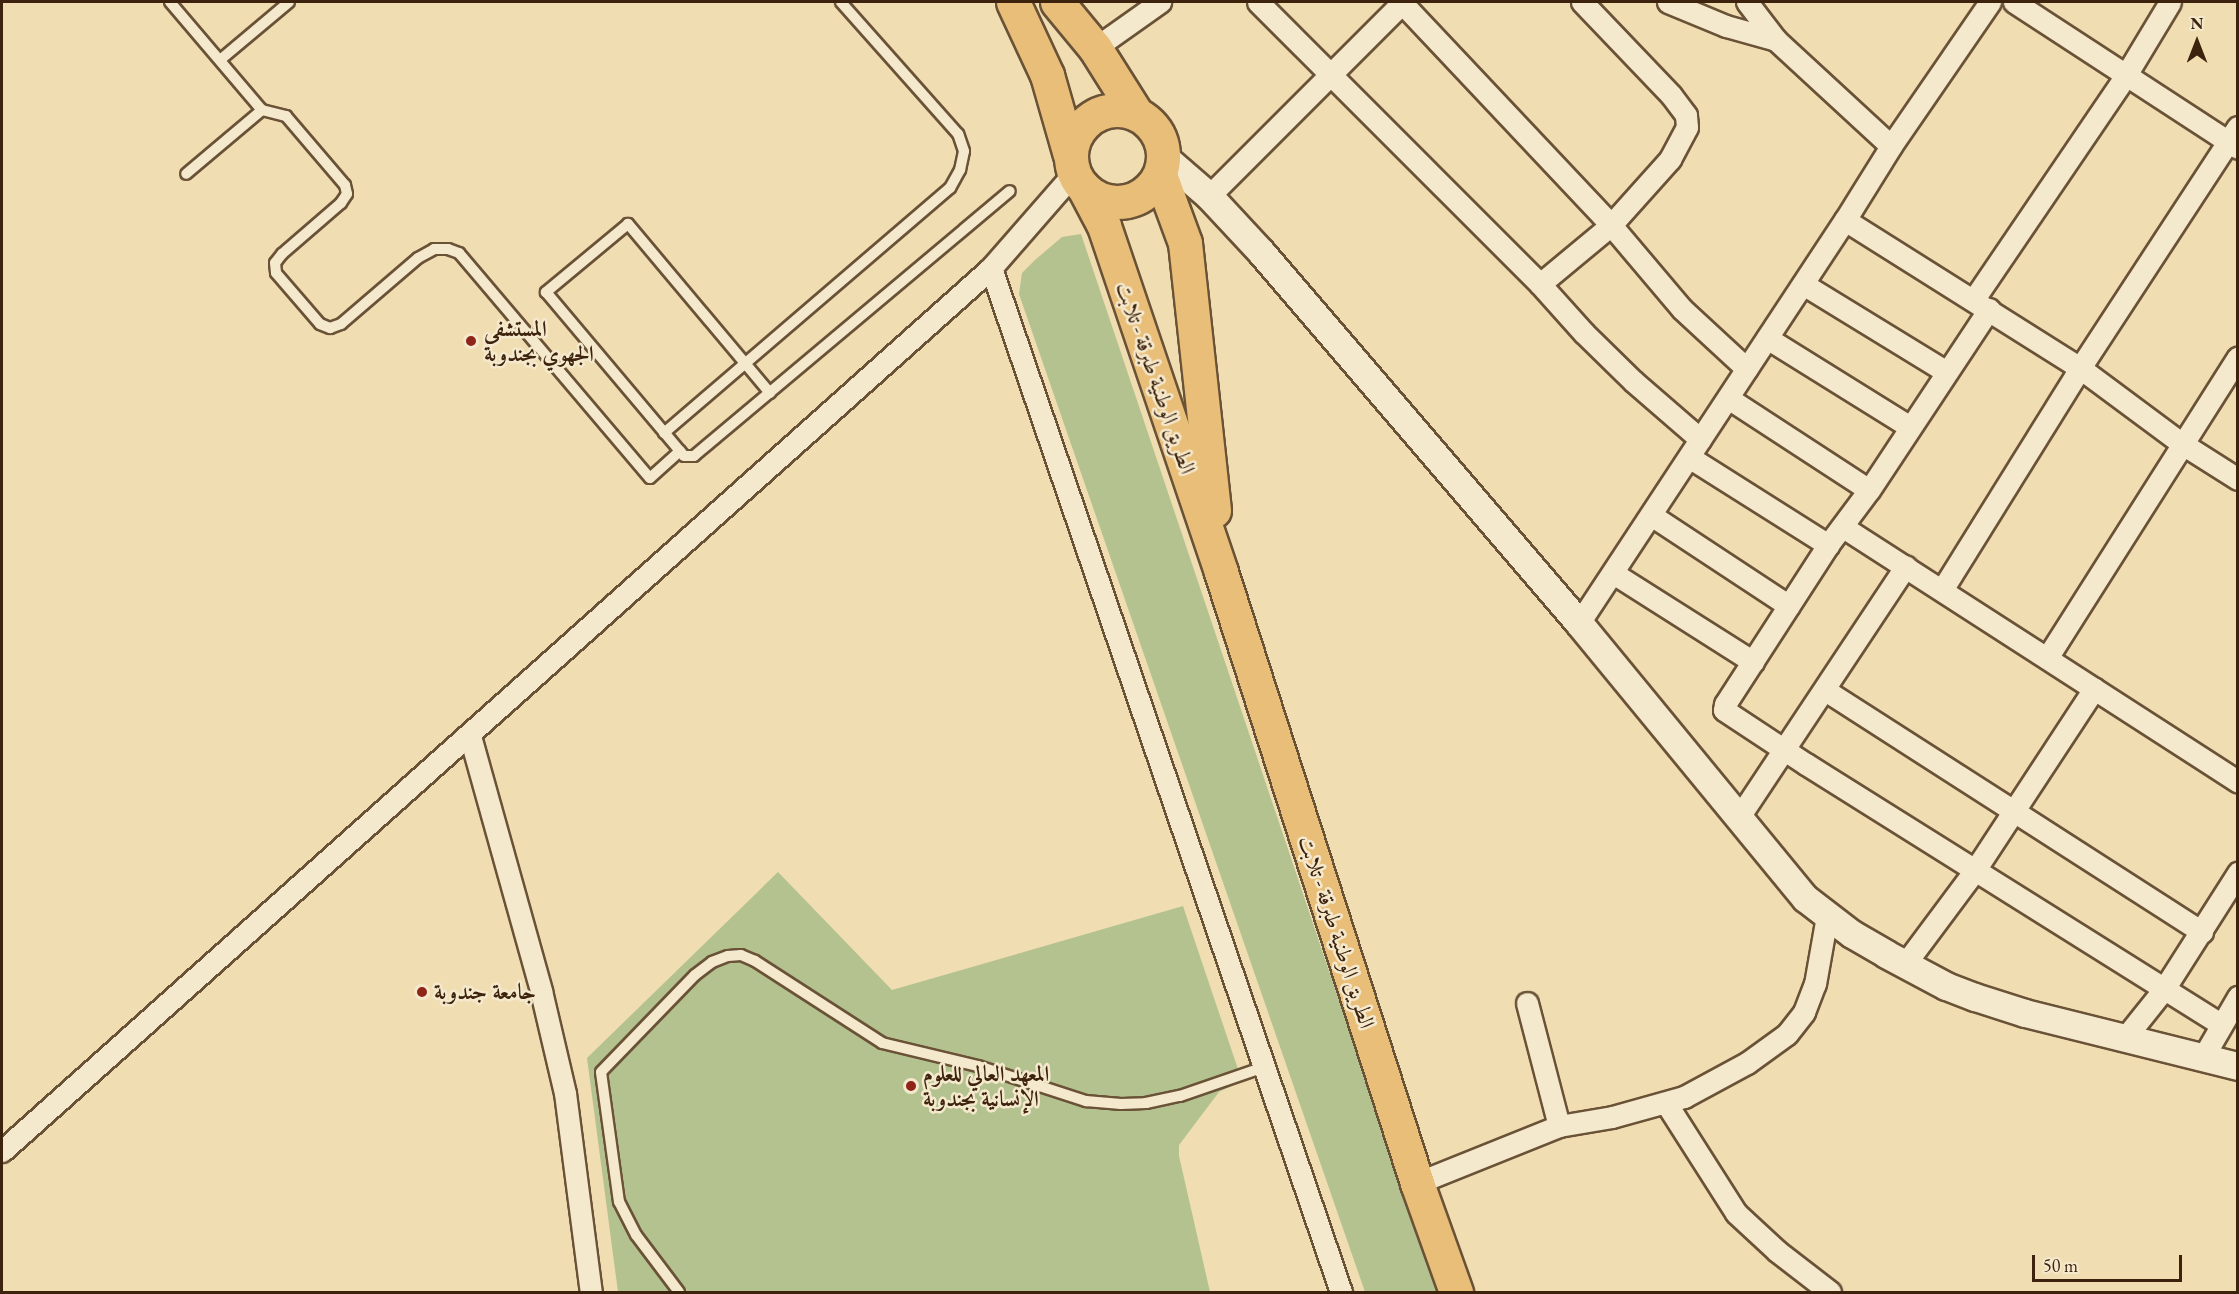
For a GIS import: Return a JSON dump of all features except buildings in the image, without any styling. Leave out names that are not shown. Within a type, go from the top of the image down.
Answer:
[{"type":"main road","name":"الطريق الوطنية طبرقة - تلابت","points":[[1013,2],[1047,75],[1076,172],[1104,226],[1221,572],[1417,1183],[1456,1293]]},
{"type":"main road","points":[[1057,2],[1095,48],[1136,114],[1156,131],[1162,166],[1152,188],[1140,197],[1125,202],[1103,200],[1076,172],[1073,140],[1081,127],[1092,117],[1113,110],[1136,114]]},
{"type":"main road","name":"الطريق الوطنية طبرقة - تلابت","points":[[1162,166],[1185,243],[1221,572]]},
{"type":"street","points":[[1095,48],[1160,2]]},
{"type":"street","points":[[1258,2],[1540,284],[1695,448],[1828,545]]},
{"type":"street","points":[[1209,196],[1332,75],[1402,2],[1611,225],[1682,309],[1747,369]]},
{"type":"street","points":[[1540,284],[1611,225],[1670,159],[1682,140],[1687,120],[1671,95],[1582,2]]},
{"type":"street","points":[[1668,2],[1726,26],[1776,40]]},
{"type":"street","points":[[1747,2],[1776,40],[1891,146]]},
{"type":"street","points":[[1579,623],[1845,220],[1891,146],[1990,2]]},
{"type":"street","points":[[1942,590],[2080,368],[2234,139],[2126,75],[2014,2]]},
{"type":"street","points":[[2170,2],[1982,304],[1945,372],[1869,490],[1828,545],[1725,704],[1724,710],[1785,751],[2221,1024]]},
{"type":"street","points":[[1162,166],[1209,196],[1261,252],[1579,623],[1806,898],[1827,916],[1905,964],[1975,997],[2124,1039],[2238,1066]]},
{"type":"street","points":[[2,1151],[470,736],[991,268],[1076,172]]},
{"type":"street","points":[[1845,220],[1982,304],[2080,368],[2181,443],[2238,479]]},
{"type":"street","points":[[991,268],[1341,1293]]},
{"type":"street","points":[[1803,284],[1945,372]]},
{"type":"street","points":[[1767,338],[1910,427]]},
{"type":"street","points":[[2047,658],[2181,443],[2238,357]]},
{"type":"street","points":[[1728,398],[1869,490]]},
{"type":"street","points":[[1651,515],[1789,606]]},
{"type":"street","points":[[1843,527],[2238,782]]},
{"type":"street","points":[[1739,817],[1906,566]]},
{"type":"street","points":[[1613,573],[1753,662]]},
{"type":"street","points":[[1905,964],[1975,870],[2094,689]]},
{"type":"street","points":[[1825,690],[2013,813],[2202,932]]},
{"type":"street","points":[[470,736],[541,991],[565,1093],[591,1293]]},
{"type":"street","points":[[2124,1039],[2164,989],[2238,873]]},
{"type":"street","points":[[1417,1183],[1559,1126],[1666,1103],[1701,1089],[1747,1063],[1787,1034],[1804,1012],[1815,984],[1827,916]]},
{"type":"street","points":[[1527,1003],[1559,1126]]},
{"type":"street","points":[[2202,1059],[2221,1024],[2236,1003]]},
{"type":"street","points":[[1666,1103],[1736,1213],[1777,1251],[1830,1293]]},
{"type":"lane","points":[[170,2],[262,110],[286,116],[345,185],[347,194],[341,203],[282,254],[275,263],[276,273],[320,324],[330,328],[341,324],[418,258],[434,249],[448,249],[459,253],[650,478],[680,451]]},
{"type":"lane","points":[[219,60],[289,2]]},
{"type":"lane","points":[[664,433],[950,188],[960,170],[964,151],[958,134],[841,2]]},
{"type":"lane","points":[[186,174],[262,110]]},
{"type":"lane","points":[[770,393],[628,224],[546,292],[684,456],[694,456],[770,393],[1010,191]]},
{"type":"lane","points":[[679,1293],[636,1235],[619,1202],[601,1072],[695,975],[712,962],[728,956],[741,955],[755,961],[882,1042],[978,1066],[1086,1101],[1121,1104],[1157,1101],[1180,1096],[1264,1067]]},
{"type":"green space","points":[[1081,234],[1437,1292],[1365,1292],[1019,294],[1022,273],[1035,260],[1062,237]]},
{"type":"green space","name":"المعهد العالي للعلوم الإنسانية بجندوبة","points":[[778,872],[892,990],[1183,906],[1242,1081],[1219,1092],[1179,1145],[1179,1156],[1210,1292],[618,1292],[587,1058]]},
{"type":"place","name":"المستشفى الجهوي بجندوبة","points":[[471,341]]},
{"type":"place","name":"جامعة جندوبة","points":[[422,992]]},
{"type":"place","name":"المعهد العالي للعلوم الإنسانية بجندوبة","points":[[911,1086]]}]
